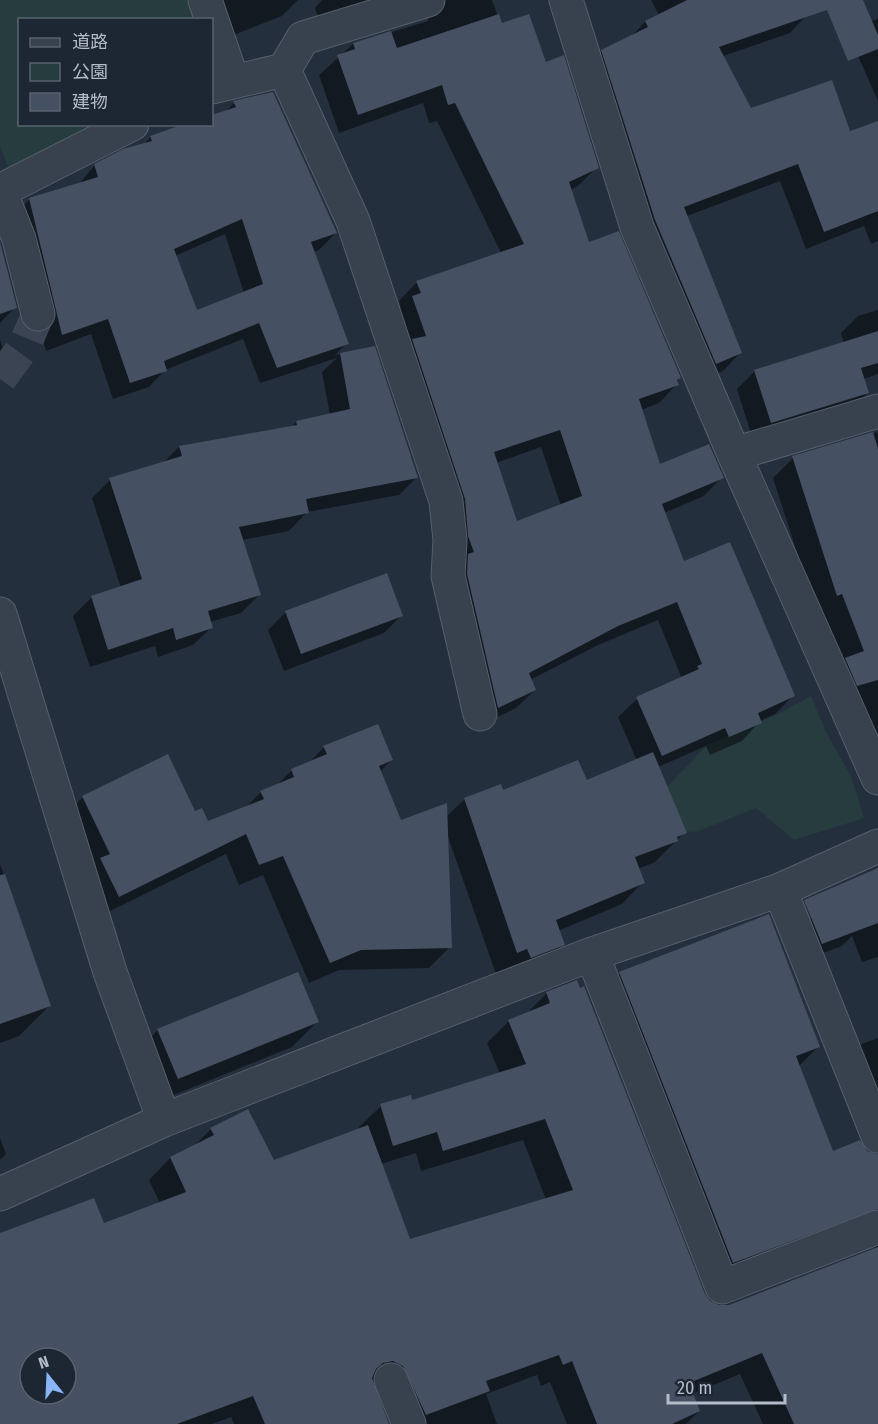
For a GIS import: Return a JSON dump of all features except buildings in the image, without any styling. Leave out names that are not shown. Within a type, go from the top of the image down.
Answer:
[{"type":"street","points":[[205,0],[209,18]]},
{"type":"street","points":[[213,40],[222,84],[284,70],[303,38],[428,0]]},
{"type":"street","points":[[566,0],[637,227],[734,454],[878,778]]},
{"type":"street","points":[[284,70],[353,221],[446,501],[450,540],[448,576],[480,714]]},
{"type":"street","points":[[38,314],[19,239],[0,191],[128,126]]},
{"type":"street","points":[[734,454],[878,411]]},
{"type":"street","points":[[0,614],[110,972],[164,1120]]},
{"type":"street","points":[[0,1194],[164,1120],[592,954],[780,890],[878,846]]},
{"type":"street","points":[[780,890],[878,1136]]},
{"type":"street","points":[[592,954],[722,1287],[878,1227]]},
{"type":"street","points":[[391,1380],[409,1424]]},
{"type":"green space","points":[[0,0],[193,0],[200,18],[18,18],[18,126],[104,126],[9,169],[0,147]]},
{"type":"green space","points":[[811,696],[826,732],[851,776],[864,818],[794,840],[756,808],[696,832],[649,829],[645,810],[707,745],[774,716]]},
{"type":"tunnel","points":[[0,379],[25,345],[38,314]]}]
